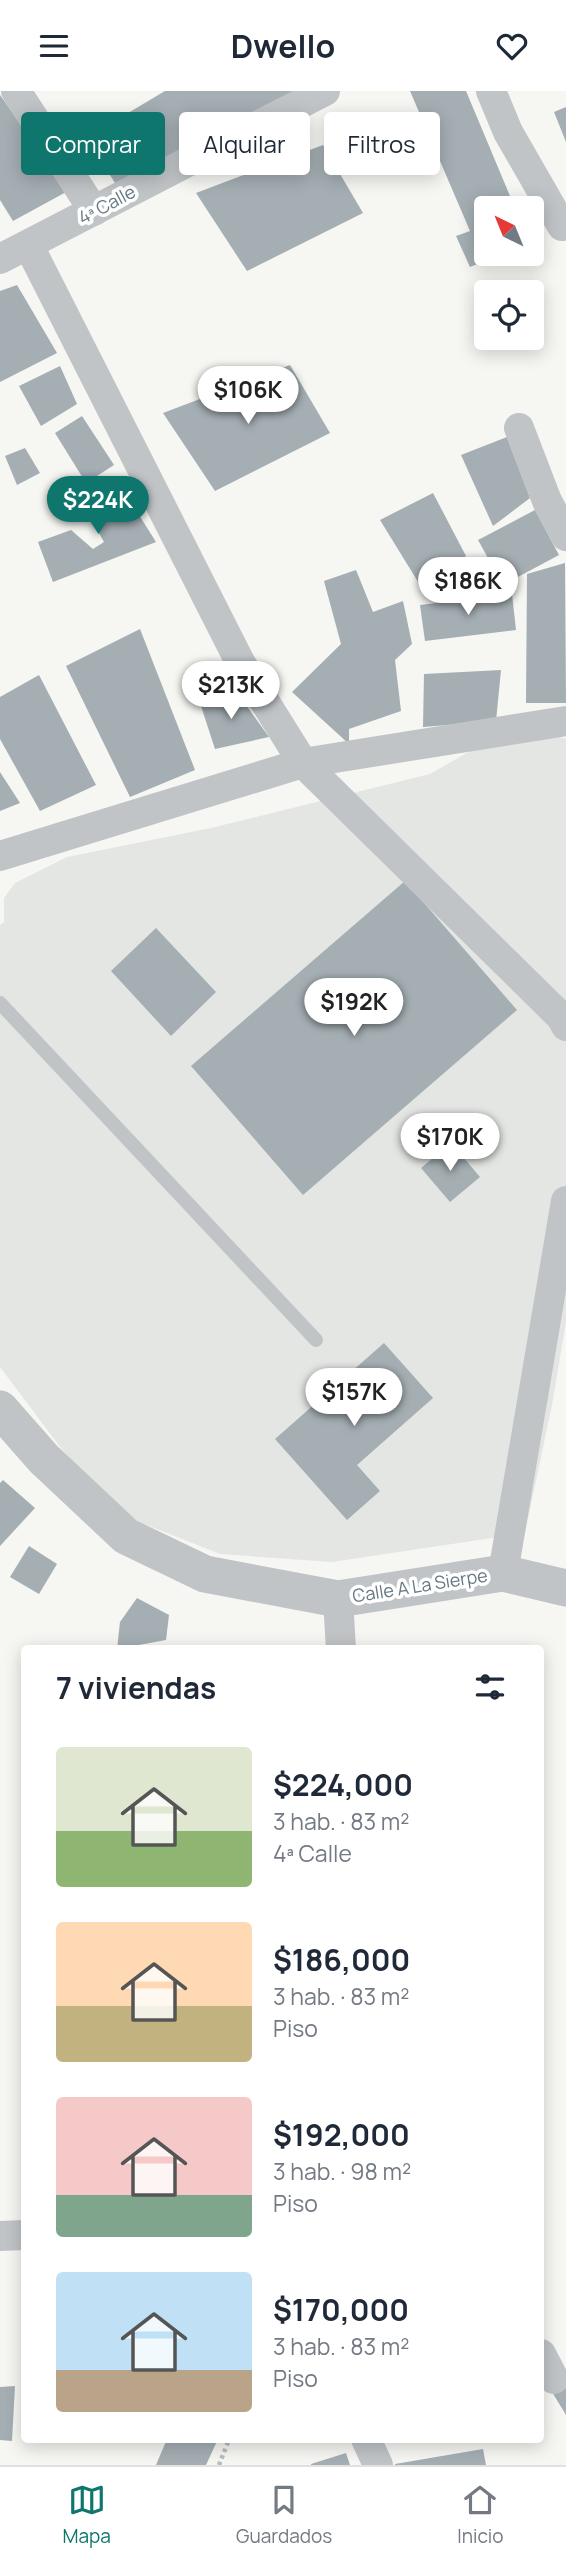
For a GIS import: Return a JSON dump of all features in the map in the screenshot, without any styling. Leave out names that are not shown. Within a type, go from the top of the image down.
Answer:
[{"type":"street","points":[[16,91],[94,211]]},
{"type":"street","points":[[22,91],[94,211]]},
{"type":"street","name":"4ª Calle","points":[[0,260],[325,91]]},
{"type":"street","points":[[491,91],[509,132],[562,226]]},
{"type":"street","points":[[29,246],[240,662],[303,763],[561,1017],[566,1026]]},
{"type":"street","points":[[519,428],[556,496],[566,535]]},
{"type":"street","points":[[0,856],[303,763],[566,721]]},
{"type":"street","points":[[503,1573],[566,1201]]},
{"type":"street","name":"Calle A La Sierpe","points":[[0,1409],[44,1459],[126,1536],[205,1574],[338,1599],[503,1573],[566,1588]]},
{"type":"street","points":[[338,1599],[341,1645]]},
{"type":"street","points":[[0,2236],[21,2235]]},
{"type":"street","points":[[368,2443],[378,2465]]},
{"type":"lane","points":[[0,1003],[316,1340]]},
{"type":"path","points":[[219,2465],[228,2443]]},
{"type":"shaded area","points":[[516,725],[566,739],[566,1322],[525,1533],[332,1562],[220,1554],[139,1522],[85,1480],[0,1367],[0,925],[4,922],[4,898],[15,883],[67,857],[211,828],[430,774]]},
{"type":"building","points":[[165,91],[295,91],[256,112],[179,112],[179,153],[165,160],[165,112],[130,112]]},
{"type":"building","points":[[410,91],[466,91],[510,196],[474,196],[474,265],[470,267],[456,236],[470,231],[440,161],[440,112],[419,112]]},
{"type":"building","points":[[0,95],[21,125],[21,175],[57,175],[68,191],[13,221],[0,200]]},
{"type":"building","points":[[566,107],[566,142],[554,112]]},
{"type":"building","points":[[323,145],[324,175],[341,175],[363,213],[247,271],[196,193],[244,175],[310,175],[310,150]]},
{"type":"building","points":[[110,175],[138,175],[117,186]]},
{"type":"building","points":[[17,285],[57,353],[0,382],[0,291]]},
{"type":"building","points":[[290,365],[330,433],[215,491],[163,413]]},
{"type":"building","points":[[60,366],[77,404],[41,426],[19,386]]},
{"type":"building","points":[[82,416],[114,465],[86,483],[55,433]]},
{"type":"building","points":[[507,437],[530,498],[493,526],[461,455]]},
{"type":"building","points":[[25,448],[40,473],[17,485],[5,456]]},
{"type":"building","points":[[119,483],[156,542],[53,582],[38,542],[71,530],[93,549],[104,542],[83,505]]},
{"type":"building","points":[[433,493],[466,556],[420,585],[380,520]]},
{"type":"building","points":[[535,510],[559,555],[503,585],[478,540]]},
{"type":"building","points":[[565,563],[566,703],[526,703],[527,574]]},
{"type":"building","points":[[356,570],[373,612],[403,601],[412,644],[395,660],[401,711],[349,729],[349,744],[292,692],[341,644],[324,581]]},
{"type":"building","points":[[512,594],[516,630],[425,641],[420,605]]},
{"type":"building","points":[[140,629],[195,770],[130,797],[66,666]]},
{"type":"building","points":[[501,670],[496,721],[423,727],[424,674]]},
{"type":"building","points":[[39,675],[96,785],[40,811],[0,739],[0,697]]},
{"type":"building","points":[[236,691],[269,737],[215,749],[200,703]]},
{"type":"building","points":[[0,772],[20,803],[0,811]]},
{"type":"building","points":[[405,881],[517,1010],[303,1195],[191,1066]]},
{"type":"building","points":[[156,928],[216,992],[171,1036],[111,971]]},
{"type":"building","points":[[451,1143],[480,1177],[450,1202],[421,1168]]},
{"type":"building","points":[[384,1343],[433,1398],[357,1465],[380,1491],[347,1520],[275,1439]]},
{"type":"building","points":[[3,1480],[35,1508],[0,1546],[0,1483]]},
{"type":"building","points":[[29,1546],[57,1564],[39,1594],[10,1577]]},
{"type":"building","points":[[137,1598],[169,1615],[166,1640],[139,1645],[117,1645],[120,1622]]},
{"type":"building","points":[[566,2383],[566,2415],[552,2392]]},
{"type":"building","points":[[15,2386],[12,2441],[0,2440],[0,2387]]},
{"type":"building","points":[[165,2443],[216,2443],[206,2465],[156,2465]]},
{"type":"building","points":[[483,2449],[486,2465],[395,2465],[395,2464]]},
{"type":"building","points":[[346,2453],[350,2465],[311,2465],[311,2464]]}]
